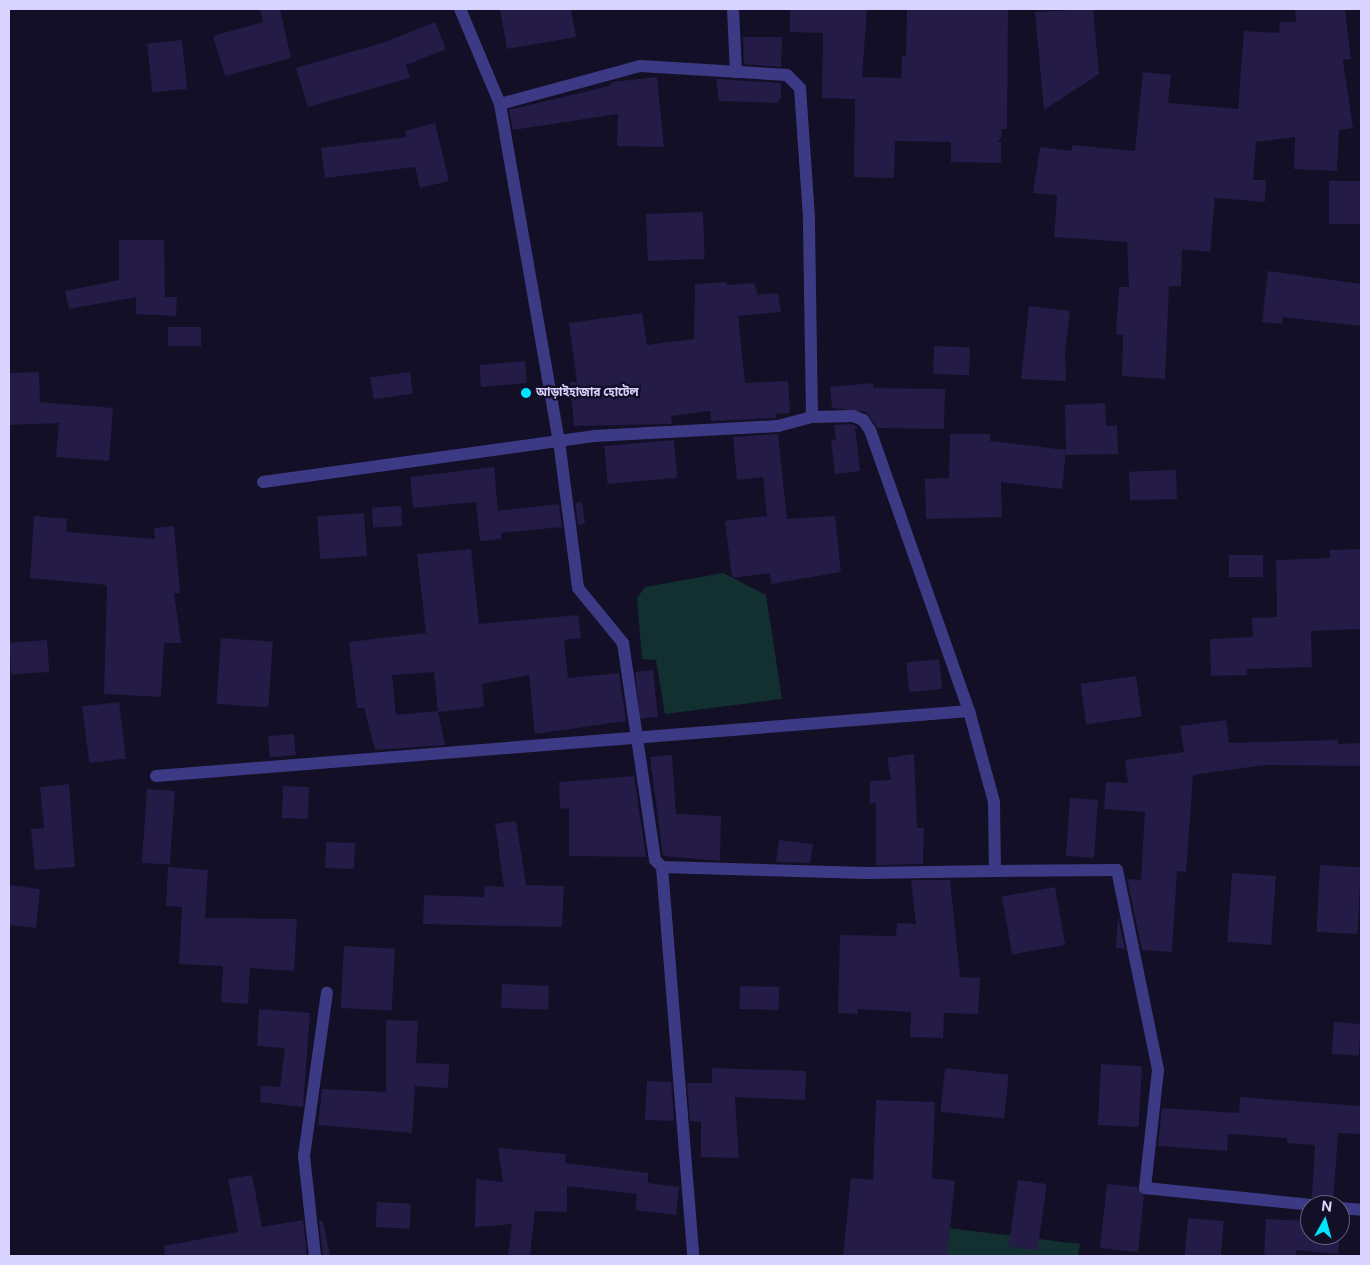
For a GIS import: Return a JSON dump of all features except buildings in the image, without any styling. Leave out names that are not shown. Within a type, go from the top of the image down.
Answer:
[{"type":"street","points":[[460,9],[500,104],[559,441],[578,588],[623,643],[635,736],[655,860],[662,867],[693,1256]]},
{"type":"street","points":[[733,9],[736,72]]},
{"type":"street","points":[[500,104],[640,66],[787,75],[800,88],[809,217],[812,417]]},
{"type":"street","points":[[263,482],[559,441],[778,426],[812,417],[853,416],[863,420],[870,430],[968,711],[994,802],[995,871]]},
{"type":"street","points":[[156,776],[635,736],[968,711]]},
{"type":"street","points":[[662,867],[866,873],[1117,870],[1158,1070],[1145,1188],[1300,1204]]},
{"type":"street","points":[[315,1256],[304,1156],[327,993]]},
{"type":"green space","points":[[723,573],[766,595],[782,699],[665,714],[656,660],[642,659],[637,598],[645,587]]},
{"type":"green space","points":[[931,1226],[1080,1244],[1078,1256],[927,1256]]},
{"type":"place","name":"আড়াইহাজার হোটেল","points":[[526,393]]}]
